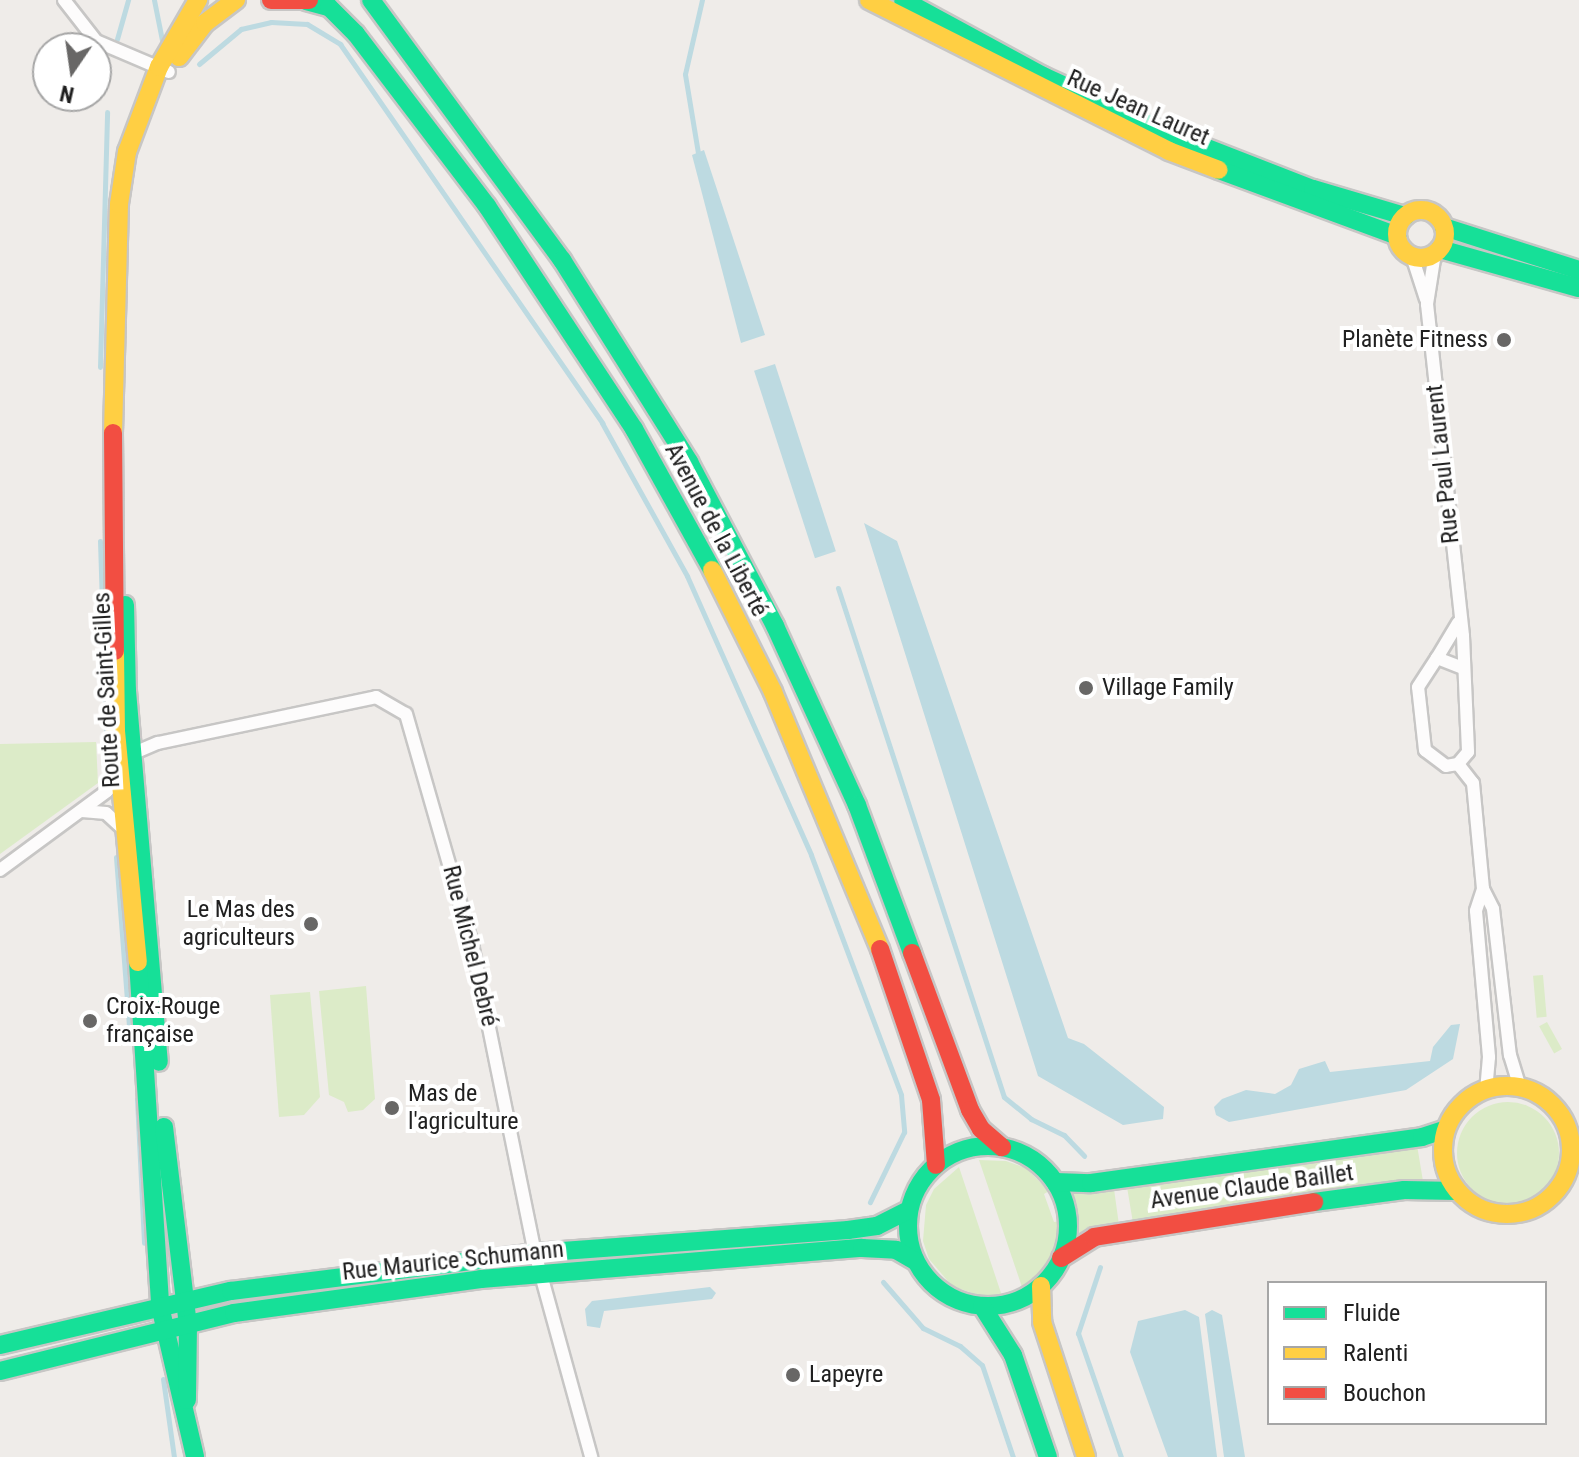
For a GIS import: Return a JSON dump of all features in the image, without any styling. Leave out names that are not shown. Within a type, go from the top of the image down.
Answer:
[{"type":"main road","name":"Route de Saint-Gilles","points":[[195,1457],[186,1408],[163,1330],[160,1306],[152,1125],[119,771],[113,654],[112,383],[119,204],[127,152],[198,0]]},
{"type":"main road","name":"Route de Saint-Gilles","points":[[186,1408],[188,1324],[170,1197],[134,753],[124,545],[129,206],[138,151],[164,69],[187,43],[236,0]]},
{"type":"main road","points":[[271,0],[307,0]]},
{"type":"main road","name":"Avenue de la Liberté","points":[[307,0],[329,7],[356,34],[487,206],[634,429],[700,546],[773,692],[877,940],[931,1100],[936,1165]]},
{"type":"main road","name":"Avenue de la Liberté","points":[[371,0],[562,260],[689,462],[775,626],[857,805],[970,1110],[981,1129],[1002,1147]]},
{"type":"main road","name":"Rue Jean Lauret","points":[[869,0],[1169,151],[1397,236]]},
{"type":"main road","name":"Rue Jean Lauret","points":[[903,0],[1158,129],[1313,189],[1405,216]]},
{"type":"main road","points":[[1579,270],[1444,227],[1428,210],[1405,216],[1397,236],[1412,256],[1438,251],[1579,288]]},
{"type":"main road","points":[[1438,251],[1444,227]]},
{"type":"main road","points":[[1520,1087],[1545,1098],[1570,1118],[1572,1175],[1540,1206],[1516,1214],[1482,1210],[1457,1191],[1443,1157],[1446,1129],[1457,1110],[1486,1090],[1520,1087]]},
{"type":"main road","name":"Avenue Claude Baillet","points":[[1055,1182],[1091,1183],[1309,1149],[1422,1137],[1446,1129]]},
{"type":"main road","points":[[1002,1147],[1027,1156],[1055,1182],[1067,1212],[1061,1258],[1041,1286],[1010,1303],[982,1306],[950,1297],[915,1261],[908,1237],[909,1210],[920,1182],[936,1165],[968,1148],[1002,1147]]},
{"type":"main road","name":"Avenue Claude Baillet","points":[[1061,1258],[1094,1237],[1175,1222],[1404,1190],[1457,1191]]},
{"type":"main road","name":"Rue Maurice Schumann","points":[[0,1345],[185,1299],[535,1253],[848,1230],[877,1226],[909,1210]]},
{"type":"main road","name":"Rue Maurice Schumann","points":[[0,1371],[234,1313],[542,1274],[862,1248],[896,1250],[915,1261]]},
{"type":"main road","points":[[1041,1286],[1042,1322],[1086,1457]]},
{"type":"main road","points":[[982,1306],[1013,1355],[1048,1457]]},
{"type":"street","points":[[64,0],[96,41],[164,69]]},
{"type":"street","name":"Rue Paul Laurent","points":[[1427,304],[1438,251]]},
{"type":"street","name":"Rue Paul Laurent","points":[[1412,256],[1427,304],[1463,668],[1468,752],[1458,764]]},
{"type":"street","points":[[1458,623],[1418,687],[1425,750],[1438,763],[1458,764],[1473,783],[1483,889],[1493,909],[1510,1055],[1520,1087]]},
{"type":"street","points":[[1437,658],[1463,668]]},
{"type":"street","name":"Rue Michel Debré","points":[[134,753],[158,743],[376,697],[406,714],[472,944],[535,1253],[591,1457]]},
{"type":"street","points":[[0,870],[107,791],[134,753]]},
{"type":"street","points":[[82,811],[106,813],[125,831]]},
{"type":"street","points":[[1483,889],[1476,911],[1489,1057],[1486,1090]]},
{"type":"green space","points":[[96,742],[98,783],[0,854],[0,744]]},
{"type":"green space","points":[[1543,975],[1547,1017],[1537,1018],[1533,976]]},
{"type":"green space","points":[[366,986],[375,1099],[363,1110],[348,1112],[344,1102],[329,1095],[319,991]]},
{"type":"green space","points":[[310,992],[320,1097],[304,1115],[279,1117],[270,995]]},
{"type":"green space","points":[[1547,1022],[1562,1049],[1554,1053],[1539,1026]]},
{"type":"green space","points":[[1508,1102],[1537,1110],[1551,1124],[1559,1153],[1551,1182],[1537,1196],[1508,1204],[1479,1196],[1465,1182],[1457,1153],[1465,1124],[1479,1110]]},
{"type":"green space","points":[[1417,1145],[1423,1181],[1270,1199],[1133,1223],[1127,1187]]},
{"type":"green space","points":[[979,1160],[1006,1161],[1026,1168],[1049,1191],[1044,1194],[1054,1222],[1061,1221],[1053,1261],[1023,1290]]},
{"type":"green space","points":[[959,1167],[1002,1296],[987,1298],[952,1286],[929,1259],[923,1241],[926,1205],[934,1189]]},
{"type":"green space","points":[[1114,1189],[1119,1225],[1080,1238],[1073,1190]]},
{"type":"water","points":[[704,150],[765,335],[741,343],[692,155]]},
{"type":"water","points":[[775,364],[836,551],[815,558],[754,371]]},
{"type":"water","points":[[864,523],[897,541],[1068,1038],[1084,1044],[1164,1107],[1163,1119],[1123,1125],[1038,1076]]},
{"type":"water","points":[[1460,1024],[1453,1059],[1406,1090],[1229,1122],[1216,1115],[1214,1107],[1222,1099],[1246,1090],[1275,1094],[1291,1085],[1299,1069],[1325,1061],[1330,1072],[1430,1061],[1433,1047],[1451,1025]]},
{"type":"water","points":[[710,1287],[716,1293],[712,1299],[604,1311],[600,1328],[587,1326],[585,1309],[592,1301]]},
{"type":"water","points":[[1185,1310],[1199,1317],[1217,1457],[1168,1457],[1130,1352],[1138,1321]]},
{"type":"water","points":[[1212,1310],[1222,1315],[1245,1457],[1224,1457],[1205,1314]]},
{"type":"waterway","points":[[117,39],[128,0]]},
{"type":"waterway","points":[[154,0],[162,40]]},
{"type":"waterway","points":[[699,159],[685,74],[702,0]]},
{"type":"waterway","points":[[199,64],[241,29],[271,22],[307,24],[340,44],[602,423],[687,576],[811,855],[901,1095],[904,1132],[870,1202]]},
{"type":"waterway","points":[[100,367],[107,112]]},
{"type":"waterway","points":[[100,541],[106,737]]},
{"type":"waterway","points":[[838,588],[1004,1097],[1031,1119],[1064,1135],[1084,1156]]},
{"type":"waterway","points":[[116,857],[129,1026]]},
{"type":"waterway","points":[[137,1099],[144,1243]]},
{"type":"waterway","points":[[1100,1267],[1078,1333],[1121,1457]]},
{"type":"waterway","points":[[883,1282],[923,1328],[960,1346],[982,1365],[1013,1457]]},
{"type":"waterway","points":[[163,1379],[174,1457]]},
{"type":"traffic: fast","points":[[371,0],[562,260],[689,462],[775,626],[857,805],[912,953]]},
{"type":"traffic: fast","points":[[903,0],[1043,76],[1158,129],[1313,189],[1405,216]]},
{"type":"traffic: fast","points":[[306,1],[329,7],[356,34],[487,206],[634,429],[712,570]]},
{"type":"traffic: fast","points":[[1219,170],[1397,236]]},
{"type":"traffic: fast","points":[[1444,227],[1579,270]]},
{"type":"traffic: fast","points":[[1440,249],[1579,288]]},
{"type":"traffic: fast","points":[[125,605],[127,691],[159,1062]]},
{"type":"traffic: fast","points":[[138,962],[160,1306],[195,1457]]},
{"type":"traffic: fast","points":[[164,1127],[188,1324],[187,1400]]},
{"type":"traffic: fast","points":[[1055,1182],[1091,1183],[1422,1137],[1446,1129]]},
{"type":"traffic: fast","points":[[988,1146],[1019,1152],[1045,1169],[1062,1195],[1068,1226],[1062,1257],[1045,1283],[1019,1300],[988,1306],[957,1300],[931,1283],[914,1257],[908,1226],[914,1195],[931,1169],[957,1152],[988,1146]]},
{"type":"traffic: fast","points":[[1314,1202],[1404,1190],[1457,1191]]},
{"type":"traffic: fast","points":[[0,1345],[231,1291],[535,1253],[848,1230],[877,1226],[909,1210]]},
{"type":"traffic: fast","points":[[0,1371],[234,1313],[481,1279],[862,1248],[896,1250],[915,1261]]},
{"type":"traffic: fast","points":[[982,1306],[1013,1355],[1048,1457]]},
{"type":"traffic: slow","points":[[113,433],[119,204],[127,152],[159,67],[198,0]]},
{"type":"traffic: slow","points":[[179,57],[205,23],[236,0]]},
{"type":"traffic: slow","points":[[869,0],[1169,151],[1219,170]]},
{"type":"traffic: slow","points":[[1421,210],[1438,217],[1445,234],[1438,251],[1421,258],[1404,251],[1397,234],[1404,217],[1421,210]]},
{"type":"traffic: slow","points":[[712,570],[773,692],[880,949]]},
{"type":"traffic: slow","points":[[115,651],[116,731],[138,962]]},
{"type":"traffic: slow","points":[[1507,1086],[1532,1090],[1553,1104],[1567,1125],[1571,1150],[1567,1175],[1553,1196],[1532,1210],[1507,1214],[1482,1210],[1461,1196],[1447,1175],[1443,1150],[1447,1125],[1461,1104],[1482,1090],[1507,1086]]},
{"type":"traffic: slow","points":[[1041,1286],[1042,1322],[1086,1457]]},
{"type":"traffic: jam","points":[[271,0],[309,0]]},
{"type":"traffic: jam","points":[[113,433],[115,651]]},
{"type":"traffic: jam","points":[[880,949],[931,1100],[936,1165]]},
{"type":"traffic: jam","points":[[912,953],[970,1110],[981,1129],[1002,1147]]},
{"type":"traffic: jam","points":[[1061,1258],[1094,1237],[1314,1202]]},
{"type":"place","name":"Planète Fitness","points":[[1504,340]]},
{"type":"place","name":"Village Family","points":[[1086,688]]},
{"type":"place","name":"Le Mas des agriculteurs","points":[[311,924]]},
{"type":"place","name":"Croix-Rouge française","points":[[90,1021]]},
{"type":"place","name":"Mas de l'agriculture","points":[[392,1108]]},
{"type":"place","name":"Lapeyre","points":[[793,1375]]}]
